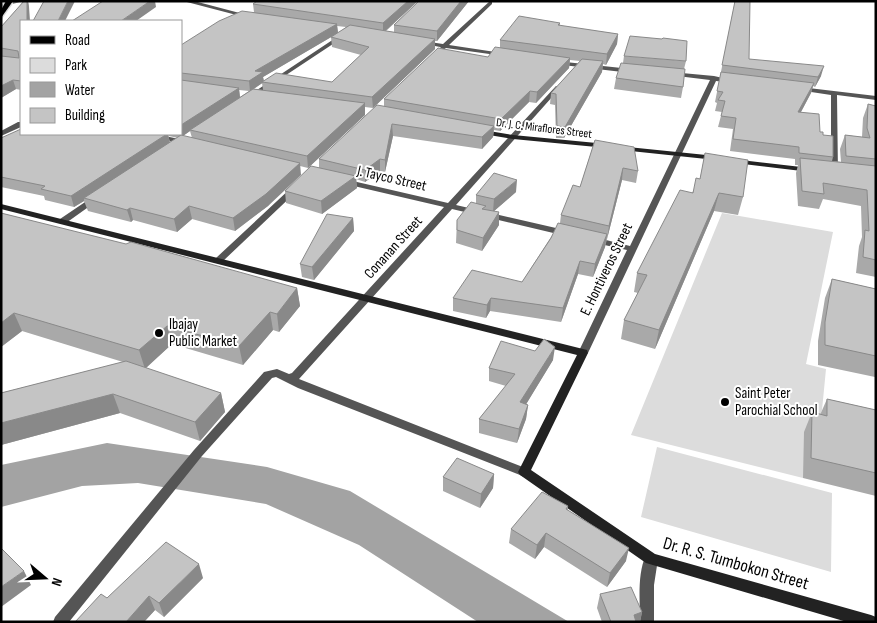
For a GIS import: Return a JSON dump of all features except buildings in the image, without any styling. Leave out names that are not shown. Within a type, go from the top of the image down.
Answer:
[{"type":"main road","points":[[1,16],[10,1]]},
{"type":"street","points":[[186,1],[260,18]]},
{"type":"street","points":[[438,53],[490,3]]},
{"type":"street","points":[[244,98],[252,96],[348,32],[338,30]]},
{"type":"street","points":[[415,42],[511,56]]},
{"type":"street","points":[[549,62],[571,73],[636,71]]},
{"type":"street","name":"Conanan Street","points":[[289,379],[296,376],[367,299],[571,73]]},
{"type":"street","points":[[666,74],[742,82]]},
{"type":"street","name":"E. Hontiveros Street","points":[[524,472],[714,78]]},
{"type":"street","points":[[788,87],[876,98]]},
{"type":"street","points":[[825,172],[839,174],[834,93]]},
{"type":"street","points":[[252,96],[262,97]]},
{"type":"street","points":[[1,134],[20,124]]},
{"type":"street","name":"Dr. J. C. Miraflores Street","points":[[467,129],[513,137],[678,154],[815,171]]},
{"type":"street","points":[[150,135],[182,142],[190,141]]},
{"type":"street","points":[[174,148],[182,142]]},
{"type":"street","points":[[219,260],[304,180]]},
{"type":"street","name":"J. Tayco Street","points":[[339,180],[575,235]]},
{"type":"street","points":[[63,221],[102,195]]},
{"type":"street","points":[[1,206],[583,353]]},
{"type":"street","points":[[585,238],[633,249]]},
{"type":"street","points":[[60,622],[198,454],[268,375],[277,373],[302,385],[524,472]]},
{"type":"street","name":"Dr. R. S. Tumbokon Street","points":[[524,472],[651,559],[871,622]]},
{"type":"street","points":[[647,622],[647,585],[651,559]]},
{"type":"green space","points":[[722,213],[833,232],[806,364],[826,369],[822,410],[803,478],[631,435]]},
{"type":"green space","points":[[657,447],[832,493],[831,572],[641,517]]},
{"type":"water","points":[[107,443],[267,467],[350,491],[569,622],[478,622],[359,545],[266,504],[138,483],[82,486],[1,507],[1,465]]},
{"type":"place","name":"Ibajay Public Market","points":[[159,333]]},
{"type":"place","name":"Saint Peter Parochial School","points":[[725,402]]}]
